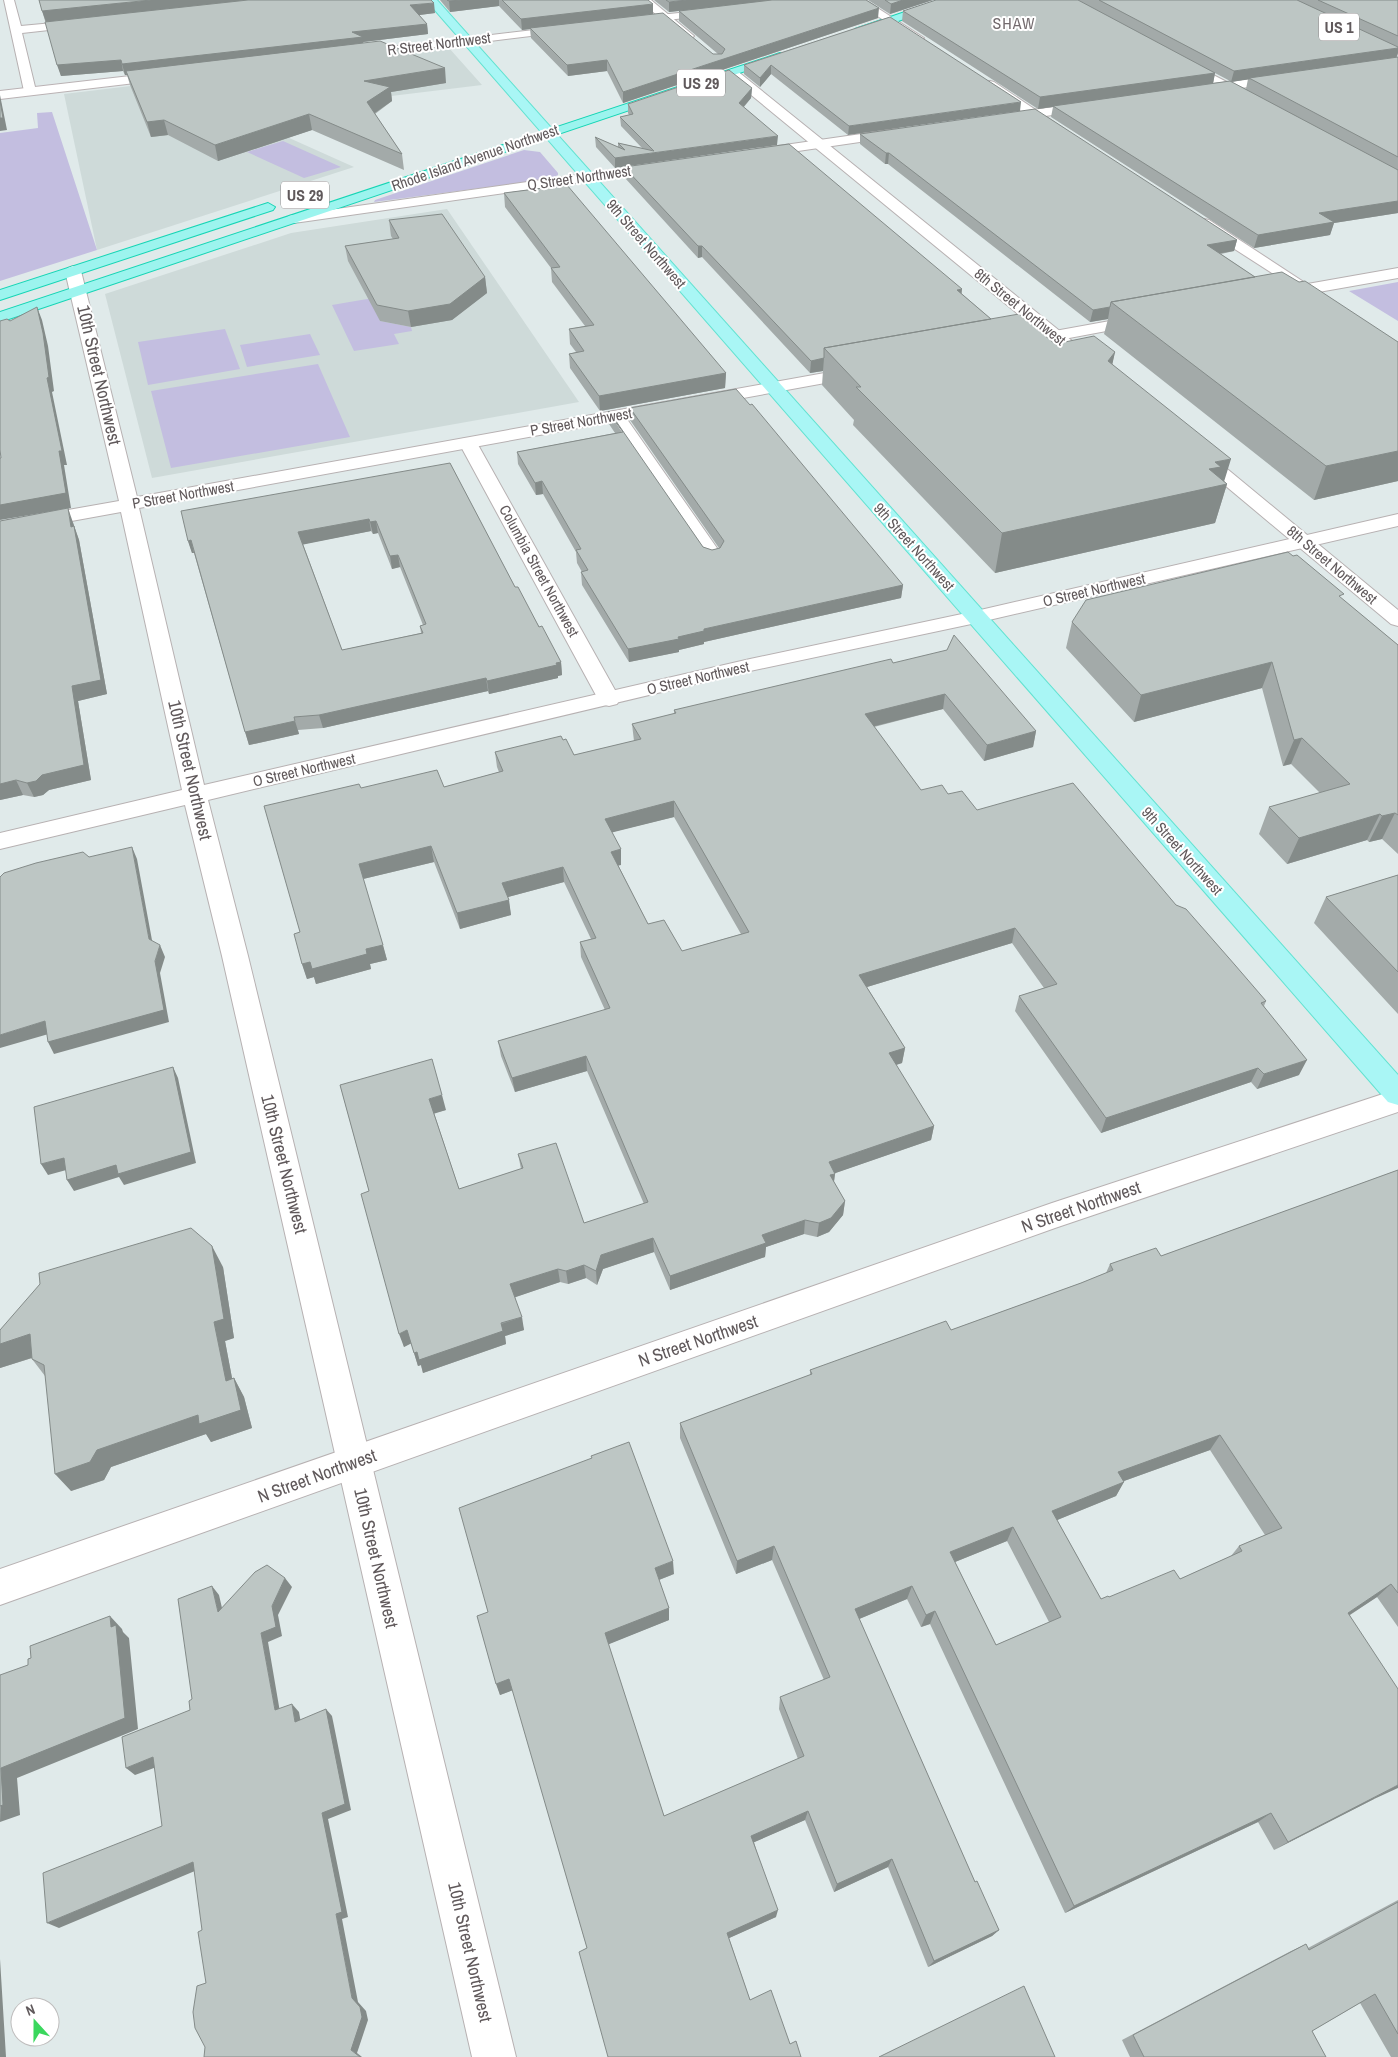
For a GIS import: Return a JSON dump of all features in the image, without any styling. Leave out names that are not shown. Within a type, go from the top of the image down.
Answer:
[{"type":"highway","points":[[844,35],[950,0]]},
{"type":"highway","points":[[856,16],[891,4]]},
{"type":"highway","name":"Rhode Island Avenue Northwest","points":[[0,295],[76,281],[294,219],[790,53]]},
{"type":"highway","name":"Rhode Island Avenue Northwest","points":[[523,124],[553,114]]},
{"type":"highway","name":"Rhode Island Avenue Northwest","points":[[0,317],[76,281],[282,203]]},
{"type":"main road","name":"9th Street Northwest","points":[[431,0],[1398,1094]]},
{"type":"street","points":[[9,0],[30,91]]},
{"type":"street","points":[[644,0],[700,45]]},
{"type":"street","points":[[858,0],[926,44]]},
{"type":"street","points":[[618,23],[732,10]]},
{"type":"street","points":[[16,30],[96,22]]},
{"type":"street","name":"R Street Northwest","points":[[354,54],[581,27]]},
{"type":"street","points":[[1170,56],[1267,108]]},
{"type":"street","name":"8th Street Northwest","points":[[732,72],[1100,373]]},
{"type":"street","points":[[0,94],[178,74]]},
{"type":"street","points":[[975,75],[1071,138]]},
{"type":"street","points":[[1192,92],[1296,77]]},
{"type":"street","points":[[991,120],[1106,104]]},
{"type":"street","points":[[742,155],[904,132]]},
{"type":"street","name":"Q Street Northwest","points":[[294,219],[675,165]]},
{"type":"street","points":[[1195,217],[1313,294]]},
{"type":"street","points":[[1268,297],[1313,294],[1398,273]]},
{"type":"street","name":"10th Street Northwest","points":[[76,281],[195,796],[235,956],[494,2057]]},
{"type":"street","points":[[995,347],[1158,317]]},
{"type":"street","name":"P Street Northwest","points":[[0,528],[874,369]]},
{"type":"street","points":[[616,416],[712,555]]},
{"type":"street","name":"8th Street Northwest","points":[[1184,442],[1398,620]]},
{"type":"street","name":"Columbia Street Northwest","points":[[468,443],[610,699]]},
{"type":"street","name":"O Street Northwest","points":[[0,842],[760,663],[976,617],[1398,520]]},
{"type":"street","name":"N Street Northwest","points":[[0,1587],[1052,1216],[1398,1100]]},
{"type":"shaded area","points":[[449,48],[482,85],[383,97],[287,137],[354,167],[97,250],[64,94]]},
{"type":"shaded area","points":[[52,112],[97,250],[0,281],[0,133],[38,128],[37,113]]},
{"type":"shaded area","points":[[283,141],[341,167],[304,178],[247,152]]},
{"type":"shaded area","points":[[524,150],[540,152],[558,175],[549,179],[374,202],[375,200]]},
{"type":"shaded area","points":[[447,209],[579,402],[152,478],[105,294],[291,233]]},
{"type":"shaded area","points":[[1398,282],[1398,321],[1349,291]]},
{"type":"shaded area","points":[[373,298],[380,321],[411,327],[412,331],[394,334],[399,344],[354,351],[332,305]]},
{"type":"shaded area","points":[[225,329],[240,369],[148,385],[138,342]]},
{"type":"shaded area","points":[[310,334],[320,355],[247,367],[240,345]]},
{"type":"shaded area","points":[[318,364],[350,437],[171,468],[151,391]]},
{"type":"building","points":[[39,0],[151,0],[42,11]]},
{"type":"building","points":[[248,0],[431,0],[434,3],[410,5],[427,24],[352,32],[363,37],[122,64],[121,60],[57,65],[45,22]]},
{"type":"building","points":[[502,0],[648,0],[653,4],[521,19]]},
{"type":"building","points":[[666,0],[687,0],[669,2]]},
{"type":"building","points":[[772,0],[866,0],[879,8],[623,92],[607,60],[567,65],[530,28],[663,13],[713,54],[722,54],[725,49],[679,11]]},
{"type":"building","points":[[885,0],[903,0],[891,4]]},
{"type":"building","points":[[936,0],[1078,0],[1215,73],[1040,97],[903,11]]},
{"type":"building","points":[[1099,0],[1297,0],[1398,48],[1234,71]]},
{"type":"building","points":[[1318,0],[1398,0],[1398,36]]},
{"type":"building","points":[[890,17],[1021,102],[849,126],[771,65],[760,78],[744,65]]},
{"type":"building","points":[[380,41],[445,68],[364,81],[390,87],[367,102],[402,154],[309,114],[215,145],[164,120],[147,122],[126,71]]},
{"type":"building","points":[[1398,57],[1398,157],[1249,78]]},
{"type":"building","points":[[729,70],[752,88],[739,103],[778,136],[615,158],[595,137],[625,150],[618,143],[654,151],[620,117],[633,114],[628,104]]},
{"type":"building","points":[[1230,81],[1398,170],[1398,201],[1319,213],[1334,222],[1258,235],[1053,106]]},
{"type":"building","points":[[0,100],[3,118],[0,118]]},
{"type":"building","points":[[1035,109],[1237,240],[1207,245],[1255,277],[1111,302],[1110,307],[1093,310],[889,153],[886,153],[860,134]]},
{"type":"building","points":[[789,144],[962,289],[957,290],[991,319],[824,348],[824,358],[811,361],[702,246],[698,246],[624,167]]},
{"type":"building","points":[[567,185],[726,373],[599,396],[569,354],[584,351],[569,329],[594,325],[551,268],[560,267],[504,193]]},
{"type":"building","points":[[442,214],[485,277],[450,304],[408,311],[377,305],[345,246],[399,238],[389,220]]},
{"type":"building","points":[[1282,272],[1299,282],[1305,281],[1398,342],[1398,451],[1326,466],[1111,302]]},
{"type":"building","points":[[37,307],[43,333],[49,377],[47,378],[62,451],[59,451],[66,493],[0,505],[0,321],[7,319],[10,321]]},
{"type":"building","points":[[1019,314],[1055,344],[1094,336],[1115,352],[1108,361],[1231,459],[1215,462],[1221,467],[1209,469],[1227,484],[1002,533],[856,387],[861,387],[824,348]]},
{"type":"building","points":[[736,389],[750,405],[752,404],[903,585],[704,629],[704,631],[678,637],[679,639],[628,649],[581,572],[588,570],[576,550],[581,549],[542,481],[535,483],[517,452],[623,432],[609,411],[703,547],[712,550],[720,548],[724,541],[630,408]]},
{"type":"building","points":[[450,463],[515,587],[518,587],[539,627],[542,626],[561,662],[556,663],[557,665],[487,681],[486,678],[319,715],[294,717],[295,721],[245,732],[191,540],[188,541],[181,511]],"holes":[[[369,519],[370,522],[376,521],[390,556],[398,555],[426,624],[420,626],[423,633],[342,650],[298,532]]]},
{"type":"building","points":[[68,508],[71,527],[74,526],[101,680],[72,686],[84,765],[42,775],[36,781],[27,783],[16,780],[0,784],[0,521]]},
{"type":"building","points":[[1288,552],[1293,556],[1297,555],[1344,594],[1339,596],[1398,645],[1398,815],[1395,813],[1382,816],[1380,814],[1299,838],[1269,807],[1350,784],[1302,738],[1294,740],[1272,662],[1141,695],[1072,622],[1086,600]]},
{"type":"building","points":[[954,635],[1036,731],[987,745],[945,694],[865,714],[921,790],[942,785],[948,794],[962,791],[977,810],[1073,783],[1176,905],[1186,909],[1266,1001],[1261,1003],[1307,1060],[1264,1074],[1258,1068],[1106,1118],[1019,996],[1057,984],[1015,928],[859,975],[905,1048],[889,1053],[934,1126],[829,1162],[835,1174],[830,1175],[845,1201],[831,1218],[819,1223],[805,1220],[762,1235],[766,1243],[670,1276],[653,1238],[601,1255],[596,1271],[584,1265],[566,1271],[558,1269],[510,1284],[522,1317],[501,1323],[503,1331],[419,1360],[417,1352],[414,1353],[407,1330],[399,1334],[361,1194],[369,1191],[340,1085],[432,1059],[442,1095],[429,1099],[459,1189],[523,1168],[518,1154],[556,1143],[584,1223],[648,1202],[586,1056],[512,1078],[498,1041],[610,1008],[580,942],[596,938],[563,867],[502,883],[509,900],[457,913],[431,846],[359,864],[383,945],[366,949],[367,954],[312,969],[310,962],[302,964],[294,934],[300,932],[264,806],[359,784],[361,788],[437,770],[444,787],[503,771],[495,752],[561,736],[563,740],[566,739],[574,755],[641,739],[632,724],[676,713],[674,710],[891,659],[893,663],[947,650]],"holes":[[[674,801],[749,932],[682,951],[664,920],[648,924],[611,852],[621,849],[605,819]]]},
{"type":"building","points":[[132,847],[149,939],[160,945],[155,961],[164,1010],[48,1042],[45,1021],[0,1035],[0,877],[4,873],[36,863],[83,852],[89,857]]},
{"type":"building","points":[[1398,875],[1398,972],[1326,897]]},
{"type":"building","points":[[173,1067],[191,1152],[118,1174],[116,1165],[67,1180],[64,1158],[41,1164],[34,1107]]},
{"type":"building","points":[[1398,1170],[1398,1593],[1391,1584],[1348,1613],[1398,1689],[1398,1785],[1288,1842],[1271,1813],[1074,1906],[935,1611],[926,1615],[912,1586],[855,1609],[975,1882],[977,1881],[999,1930],[934,1961],[892,1859],[837,1884],[808,1811],[751,1836],[778,1910],[727,1933],[750,2000],[771,1990],[790,2044],[796,2041],[801,2057],[608,2057],[579,1952],[587,1948],[509,1679],[496,1684],[477,1616],[488,1612],[459,1508],[592,1458],[591,1456],[629,1442],[673,1561],[655,1568],[669,1608],[605,1633],[664,1816],[804,1756],[780,1697],[830,1677],[774,1546],[737,1561],[680,1423],[812,1374],[810,1370],[946,1321],[951,1330],[1081,1283],[1113,1270],[1110,1264],[1156,1248],[1161,1256]],"holes":[[[1220,1435],[1282,1528],[1239,1546],[1242,1551],[1180,1579],[1174,1570],[1101,1599],[1052,1511],[1124,1482],[1118,1472]],[[1013,1527],[1061,1617],[996,1645],[950,1552]]]},
{"type":"building","points":[[191,1228],[212,1246],[224,1319],[214,1322],[226,1381],[234,1378],[241,1410],[199,1424],[198,1415],[97,1450],[90,1462],[55,1474],[44,1365],[32,1359],[30,1334],[0,1344],[0,1330],[40,1284],[39,1273]]},
{"type":"building","points":[[267,1565],[285,1578],[272,1606],[276,1627],[261,1633],[275,1710],[292,1704],[295,1722],[326,1709],[345,1804],[322,1813],[342,1912],[336,1914],[352,1998],[360,2007],[362,2017],[351,2050],[360,2057],[204,2057],[205,2047],[195,2028],[193,2012],[197,1986],[206,1983],[198,1932],[202,1930],[193,1862],[47,1923],[43,1873],[162,1826],[153,1757],[126,1768],[122,1737],[190,1710],[189,1701],[192,1699],[178,1599],[212,1586],[218,1612],[255,1572]]},
{"type":"building","points":[[110,1616],[111,1627],[116,1625],[125,1718],[1,1768],[3,1805],[0,1806],[0,1675],[28,1665],[28,1659],[31,1658],[30,1646]]},
{"type":"building","points":[[1398,1902],[1398,2034],[1375,1994],[1312,2031],[1326,2057],[1144,2057],[1133,2035],[1306,1944],[1309,1950]]},
{"type":"building","points":[[1024,1986],[1055,2057],[879,2057]]},
{"type":"district","name":"SHAW","points":[[1014,23]]}]
